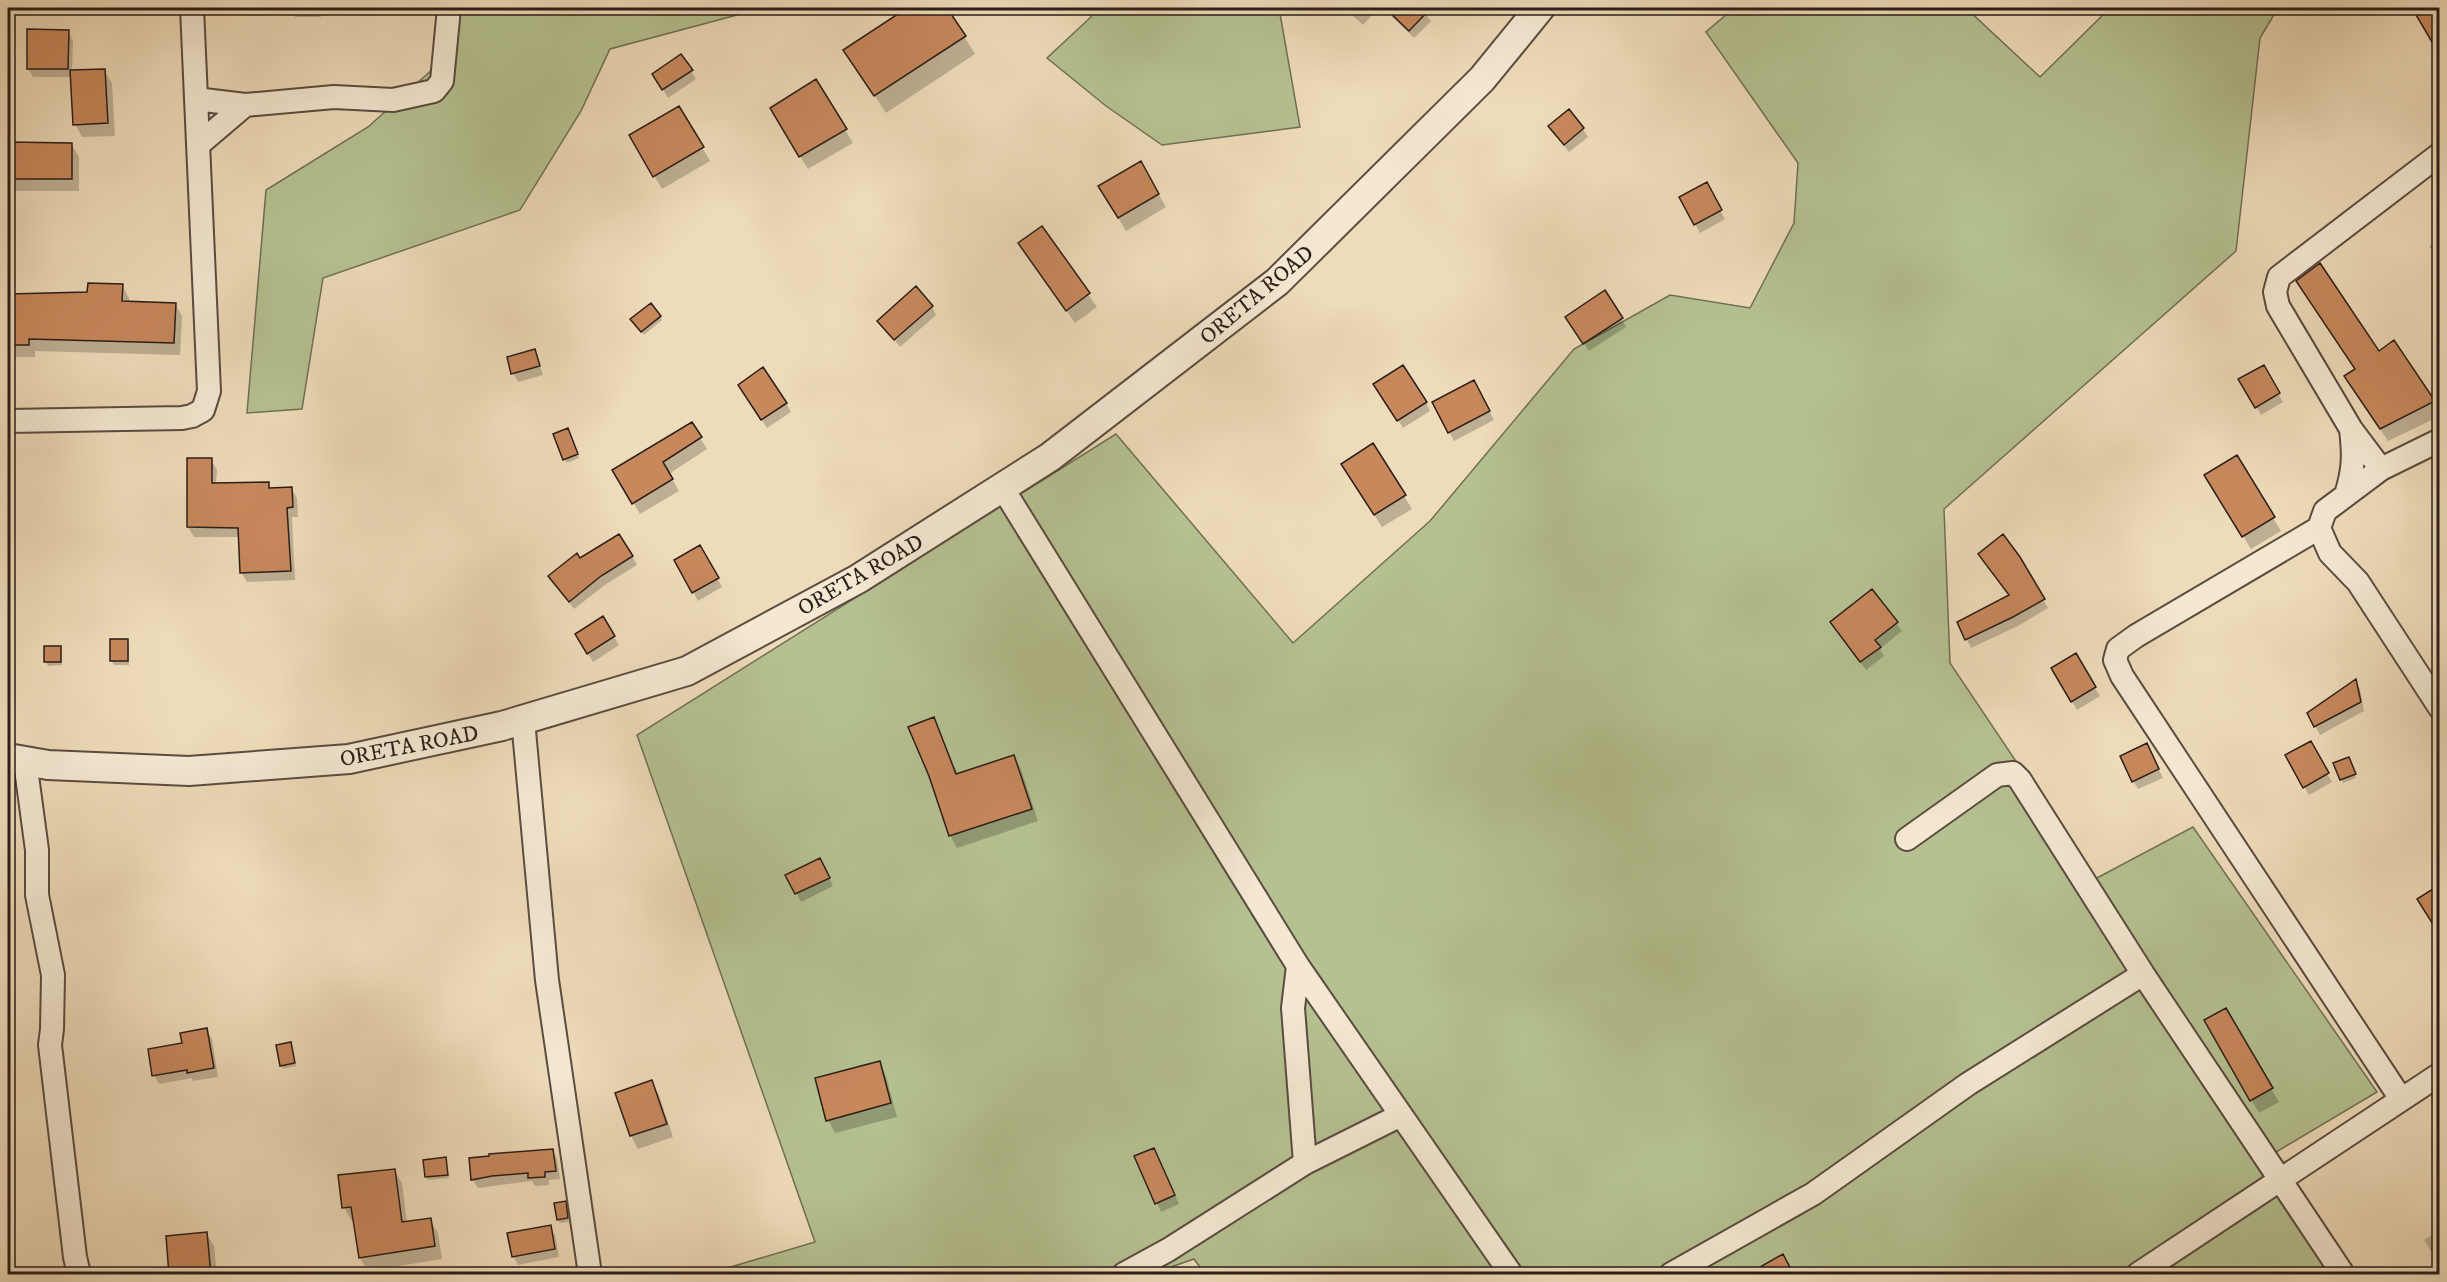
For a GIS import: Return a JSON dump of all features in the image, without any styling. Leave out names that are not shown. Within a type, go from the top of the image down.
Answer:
[{"type":"street","points":[[8,421],[182,418],[204,410],[209,391],[192,8]]},
{"type":"street","points":[[196,99],[245,105],[334,97],[393,100],[434,92],[442,81],[449,8]]},
{"type":"street","name":"ORETA ROAD","points":[[16,760],[48,765],[189,771],[350,759],[523,720],[687,670],[858,579],[1050,458],[1277,282],[1482,80],[1540,8]]},
{"type":"street","points":[[198,146],[245,105]]},
{"type":"street","points":[[2381,469],[2351,429],[2278,306],[2275,292],[2279,277],[2439,154]]},
{"type":"street","points":[[2346,495],[2354,471],[2351,429]]},
{"type":"street","points":[[2402,1099],[2122,676],[2115,660],[2118,649],[2136,636],[2319,528],[2325,511],[2381,469],[2439,440]]},
{"type":"street","points":[[1002,487],[1298,966],[1511,1275]]},
{"type":"street","points":[[2319,528],[2331,553],[2358,582],[2439,708]]},
{"type":"street","points":[[523,720],[548,980],[590,1275]]},
{"type":"street","points":[[16,760],[37,850],[37,895],[53,975],[50,1045],[79,1275]]},
{"type":"street","points":[[1907,839],[1997,775],[2013,773],[2020,780],[2279,1181],[2343,1275]]},
{"type":"street","points":[[1298,966],[1293,1008],[1305,1163]]},
{"type":"street","points":[[1671,1275],[1813,1194],[1968,1084],[2144,974]]},
{"type":"street","points":[[1296,1029],[1328,1010]]},
{"type":"street","points":[[2138,1275],[2439,1074]]},
{"type":"street","points":[[1124,1275],[1168,1250],[1305,1163],[1401,1115]]},
{"type":"green space","points":[[461,8],[763,8],[610,49],[581,111],[520,210],[323,278],[302,409],[247,413],[266,190],[368,127],[444,59]]},
{"type":"green space","points":[[1092,8],[1279,8],[1300,127],[1162,145],[1106,106],[1047,58],[1091,17]]},
{"type":"green space","points":[[1734,8],[1966,8],[2040,77],[2110,8],[2278,8],[2260,38],[2236,251],[1944,509],[1950,663],[2095,879],[2193,827],[2377,1092],[2266,1158],[2351,1274],[1205,1274],[1194,1259],[1151,1274],[707,1274],[815,1242],[637,735],[1116,434],[1293,643],[1430,521],[1574,349],[1670,295],[1750,308],[1794,223],[1798,163],[1706,32]]},
{"type":"building","points":[[907,8],[947,8],[966,36],[874,96],[843,50]]},
{"type":"building","points":[[1385,8],[1431,8],[1409,31]]},
{"type":"building","points":[[2412,8],[2439,8],[2439,54]]},
{"type":"building","points":[[27,29],[69,30],[68,69],[27,69]]},
{"type":"building","points":[[681,54],[693,70],[662,90],[652,74]]},
{"type":"building","points":[[105,69],[108,123],[73,125],[70,70]]},
{"type":"building","points":[[816,79],[847,129],[799,157],[770,108]]},
{"type":"building","points":[[679,106],[704,147],[653,177],[629,135]]},
{"type":"building","points":[[1569,109],[1584,128],[1564,145],[1548,126]]},
{"type":"building","points":[[8,142],[72,143],[72,179],[8,179]]},
{"type":"building","points":[[1141,161],[1159,194],[1118,218],[1098,186]]},
{"type":"building","points":[[1707,182],[1722,210],[1694,225],[1679,197]]},
{"type":"building","points":[[1042,226],[1090,293],[1066,311],[1018,243]]},
{"type":"building","points":[[2320,263],[2379,351],[2394,340],[2435,401],[2380,429],[2344,376],[2355,369],[2296,281]]},
{"type":"building","points":[[88,283],[123,284],[122,301],[176,303],[174,343],[29,339],[29,345],[8,345],[8,294],[87,292]]},
{"type":"building","points":[[916,286],[933,306],[894,340],[877,321]]},
{"type":"building","points":[[1605,290],[1623,318],[1583,344],[1565,317]]},
{"type":"building","points":[[651,303],[661,316],[641,332],[630,319]]},
{"type":"building","points":[[535,349],[540,366],[511,374],[507,357]]},
{"type":"building","points":[[1403,365],[1427,402],[1397,421],[1373,384]]},
{"type":"building","points":[[2264,365],[2280,393],[2255,408],[2238,379]]},
{"type":"building","points":[[763,367],[787,403],[761,420],[738,385]]},
{"type":"building","points":[[1474,380],[1490,411],[1448,433],[1432,402]]},
{"type":"building","points":[[692,422],[702,437],[663,462],[673,479],[632,504],[612,470]]},
{"type":"building","points":[[568,428],[578,454],[563,460],[553,434]]},
{"type":"building","points":[[1373,443],[1406,495],[1374,515],[1341,464]]},
{"type":"building","points":[[2237,455],[2275,517],[2242,537],[2204,475]]},
{"type":"building","points":[[187,458],[212,458],[212,483],[269,482],[269,488],[292,487],[293,507],[287,508],[291,571],[240,573],[238,528],[187,527]]},
{"type":"building","points":[[619,534],[633,556],[601,576],[569,602],[548,576],[577,553],[580,558]]},
{"type":"building","points":[[2003,534],[2045,599],[1965,640],[1957,622],[2009,595],[1978,554]]},
{"type":"building","points":[[700,545],[719,578],[692,593],[674,560]]},
{"type":"building","points":[[1872,589],[1898,622],[1875,640],[1881,647],[1860,662],[1830,622]]},
{"type":"building","points":[[603,616],[615,636],[587,654],[575,634]]},
{"type":"building","points":[[110,639],[128,639],[128,661],[110,661]]},
{"type":"building","points":[[44,646],[61,646],[61,662],[44,662]]},
{"type":"building","points":[[2076,653],[2096,687],[2071,702],[2051,668]]},
{"type":"building","points":[[2356,679],[2361,702],[2314,727],[2307,713]]},
{"type":"building","points":[[934,717],[956,774],[1014,755],[1032,809],[949,836],[929,776],[908,727]]},
{"type":"building","points":[[2311,741],[2329,773],[2303,788],[2285,755]]},
{"type":"building","points":[[2147,743],[2159,769],[2132,782],[2120,756]]},
{"type":"building","points":[[2349,757],[2356,774],[2340,780],[2333,763]]},
{"type":"building","points":[[820,858],[830,878],[795,894],[785,875]]},
{"type":"building","points":[[2439,885],[2439,934],[2417,899]]},
{"type":"building","points":[[2226,1008],[2273,1088],[2250,1101],[2204,1020]]},
{"type":"building","points":[[207,1028],[214,1068],[152,1076],[148,1049],[182,1043],[180,1033]]},
{"type":"building","points":[[291,1042],[295,1063],[280,1066],[276,1045]]},
{"type":"building","points":[[880,1061],[891,1103],[826,1121],[815,1078]]},
{"type":"building","points":[[652,1080],[667,1124],[630,1136],[615,1093]]},
{"type":"building","points":[[1154,1148],[1175,1195],[1155,1204],[1134,1156]]},
{"type":"building","points":[[553,1149],[556,1171],[545,1172],[545,1177],[528,1178],[528,1173],[471,1180],[469,1158],[489,1156],[489,1154]]},
{"type":"building","points":[[446,1157],[448,1175],[425,1177],[423,1160]]},
{"type":"building","points":[[395,1169],[402,1222],[431,1218],[435,1246],[359,1258],[351,1207],[342,1208],[338,1175]]},
{"type":"building","points":[[566,1201],[568,1218],[557,1220],[554,1203]]},
{"type":"building","points":[[551,1225],[555,1249],[512,1257],[507,1233]]},
{"type":"building","points":[[207,1232],[211,1275],[169,1275],[166,1236]]},
{"type":"building","points":[[1783,1254],[1794,1275],[1746,1275]]}]
